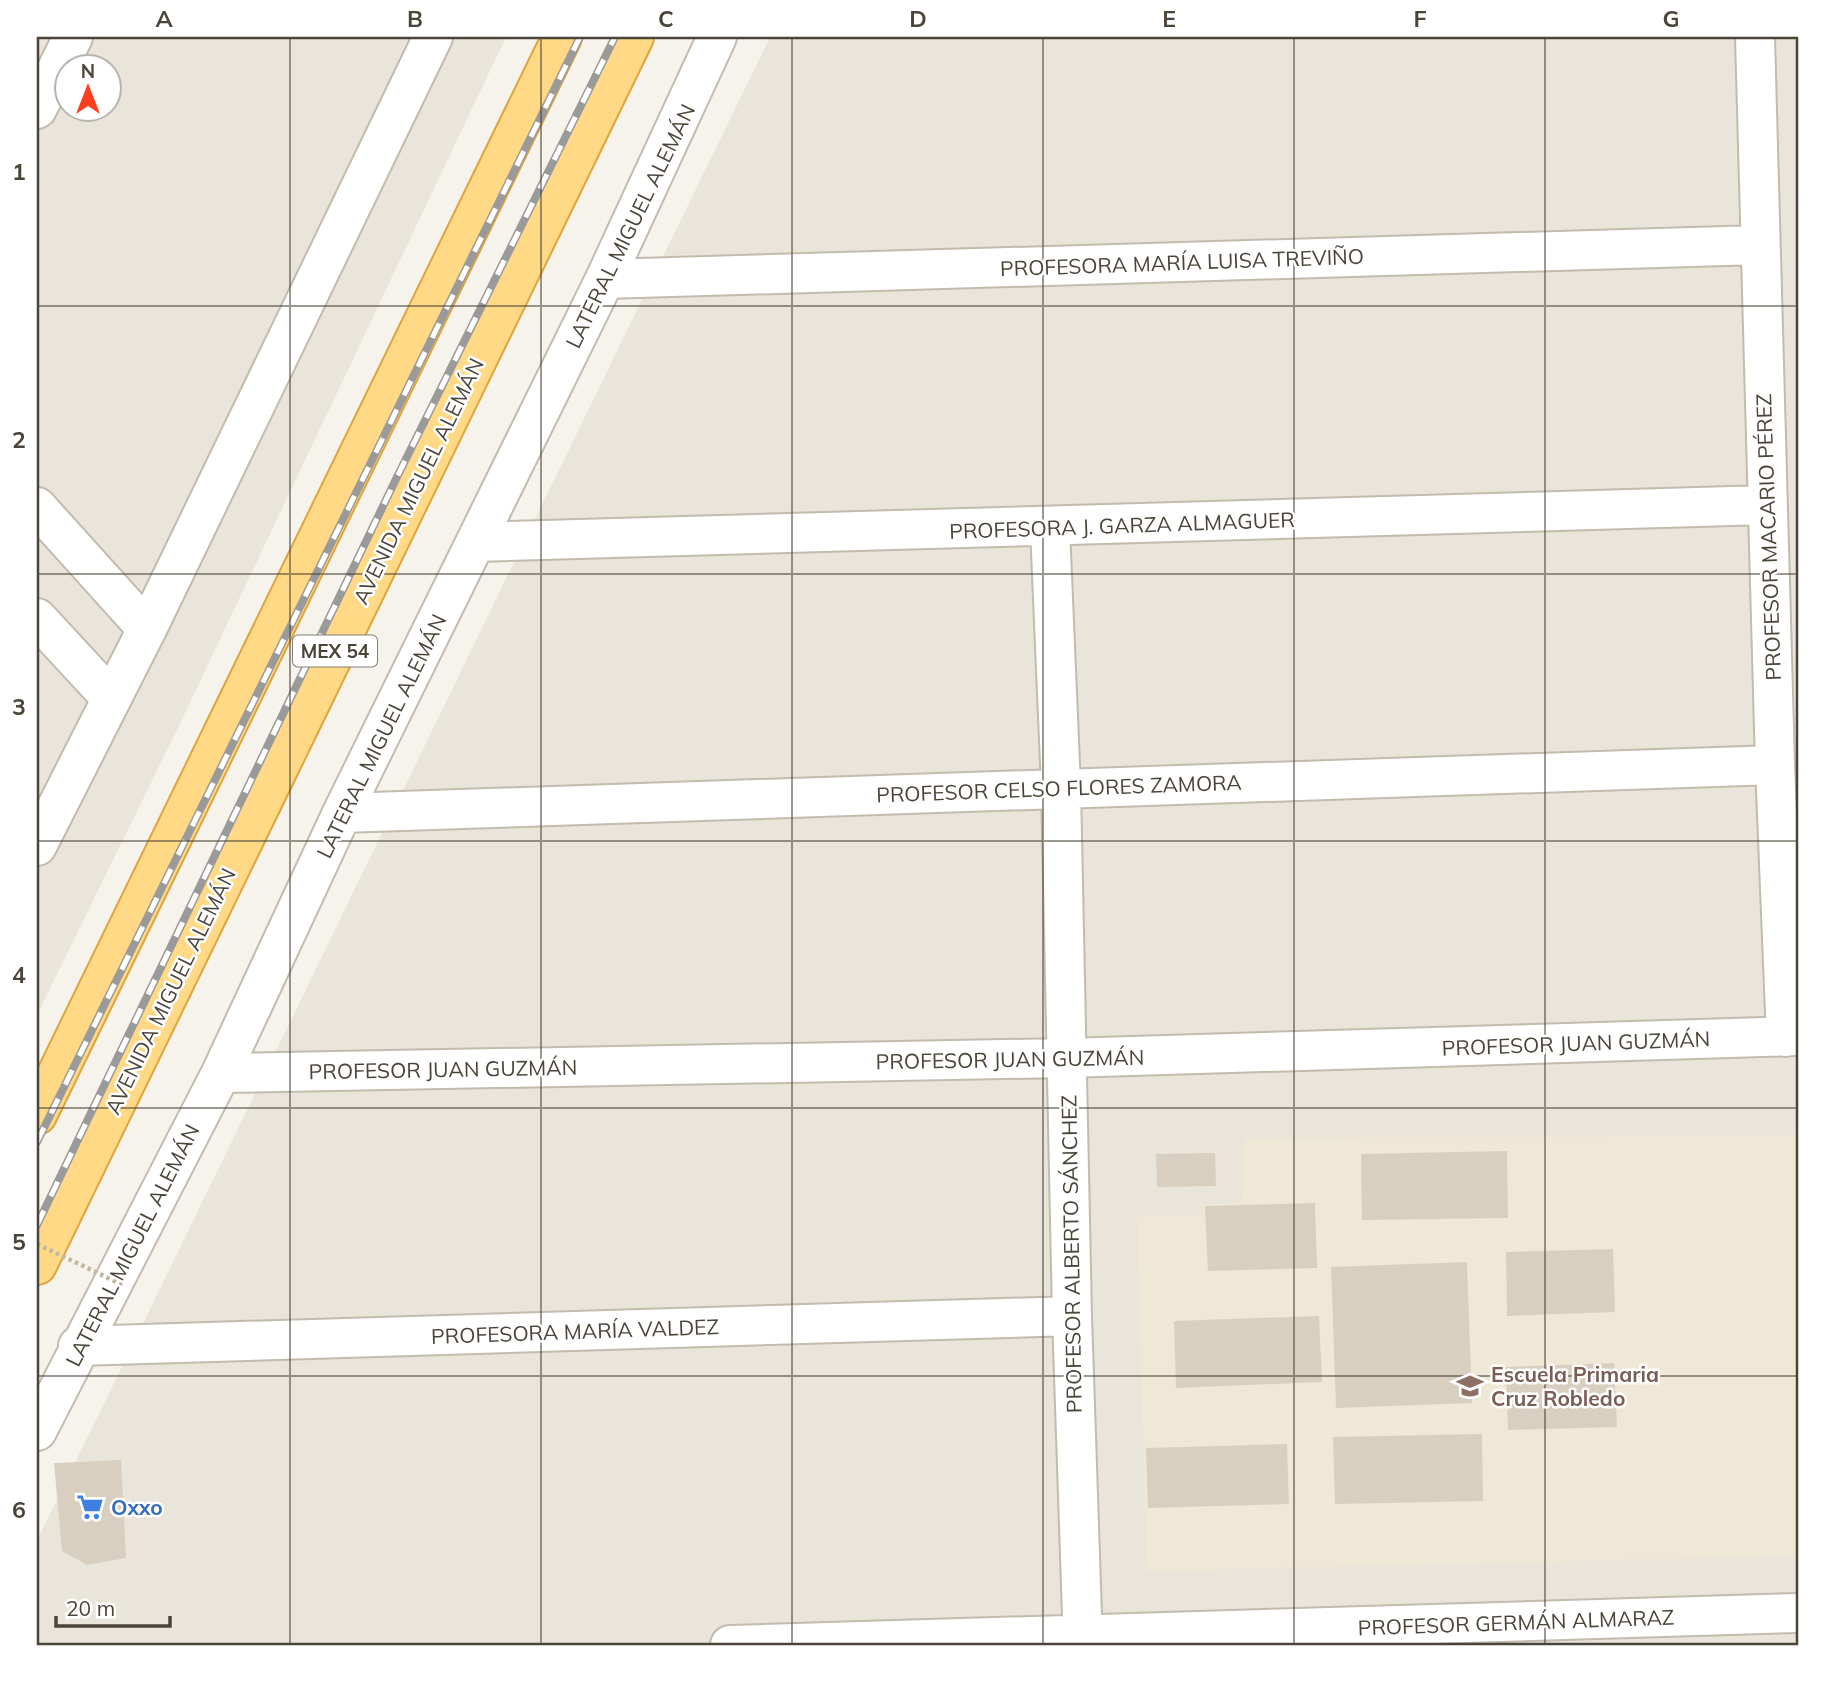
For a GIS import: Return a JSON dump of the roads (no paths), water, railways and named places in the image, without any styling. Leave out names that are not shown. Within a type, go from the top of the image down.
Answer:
[{"type":"highway","name":"MEX 54","points":[[37,1115],[562,37]]},
{"type":"highway","name":"AVENIDA MIGUEL ALEMÁN","points":[[37,1265],[634,37]]},
{"type":"street","points":[[37,109],[72,37]]},
{"type":"street","points":[[37,846],[147,629],[433,37]]},
{"type":"street","name":"LATERAL MIGUEL ALEMÁN","points":[[37,1431],[78,1346],[221,1073],[342,813],[606,279],[703,73],[717,37]]},
{"type":"street","name":"PROFESOR MACARIO PÉREZ","points":[[1755,37],[1775,765],[1792,1036]]},
{"type":"street","name":"PROFESORA MARÍA LUISA TREVIÑO","points":[[606,279],[1759,245]]},
{"type":"street","name":"PROFESORA J. GARZA ALMAGUER","points":[[477,542],[1050,528],[1768,505]]},
{"type":"street","points":[[37,507],[147,629]]},
{"type":"street","name":"PROFESOR ALBERTO SÁNCHEZ","points":[[1050,528],[1061,787],[1072,1316],[1083,1640]]},
{"type":"street","points":[[37,618],[111,698]]},
{"type":"street","name":"PROFESOR CELSO FLORES ZAMORA","points":[[342,813],[1775,765]]},
{"type":"street","name":"PROFESOR JUAN GUZMÁN","points":[[221,1073],[1066,1058],[1792,1036]]},
{"type":"street","name":"PROFESORA MARÍA VALDEZ","points":[[78,1346],[1072,1316]]},
{"type":"street","name":"PROFESOR GERMÁN ALMARAZ","points":[[730,1645],[1350,1636],[1798,1613]]},
{"type":"railway","points":[[37,1142],[580,37]]},
{"type":"railway","points":[[37,1225],[397,477],[615,37]]},
{"type":"place","name":"Escuela Primaria Cruz Robledo","points":[[1470,1386]]},
{"type":"place","name":"Oxxo","points":[[90,1507]]}]
